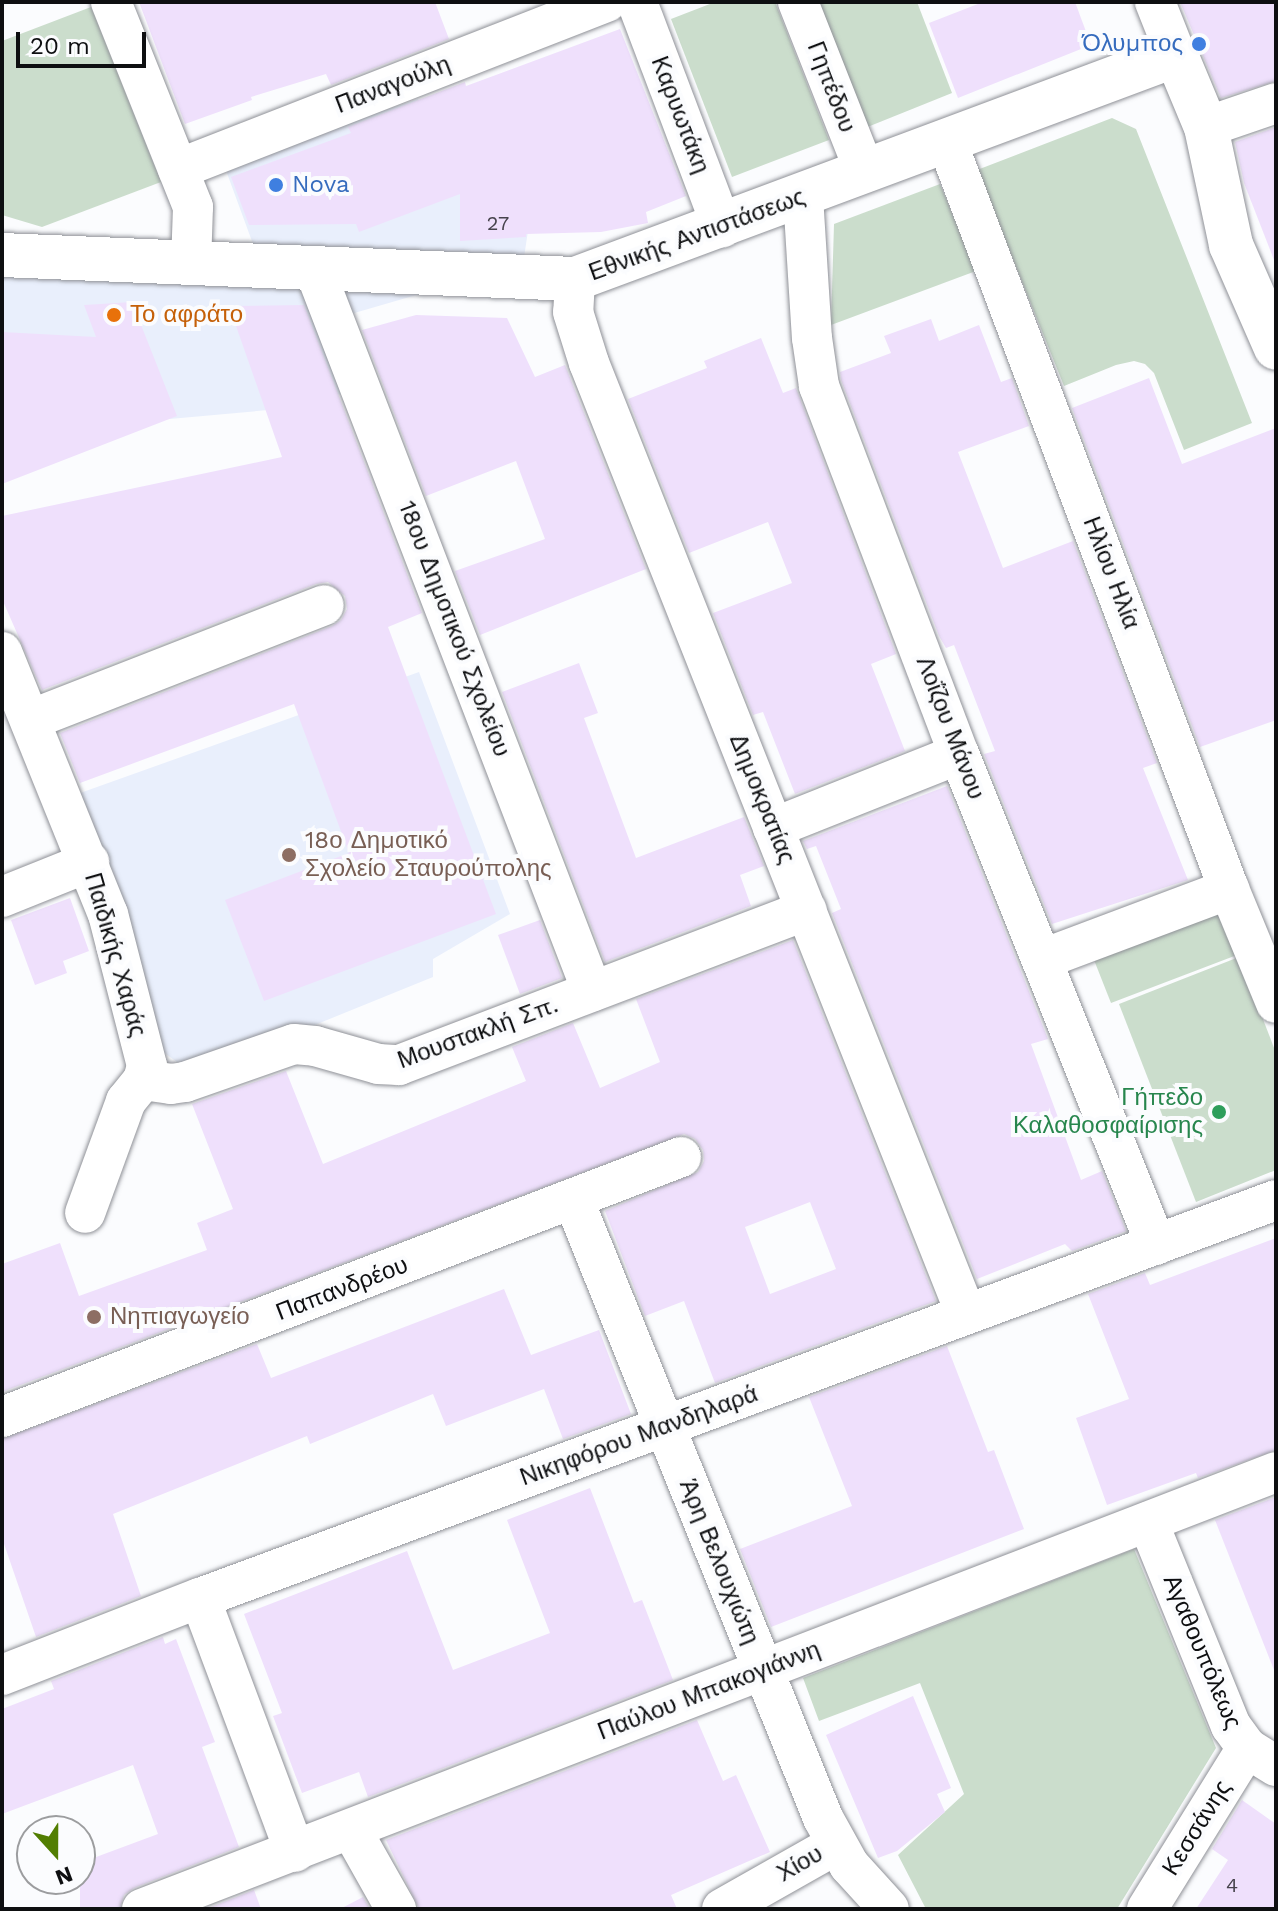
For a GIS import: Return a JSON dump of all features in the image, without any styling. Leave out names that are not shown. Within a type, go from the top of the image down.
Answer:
[{"type":"main road","name":"Εθνικής Αντιστάσεως","points":[[2,255],[575,279],[722,227],[1176,55]]},
{"type":"main road","points":[[1176,55],[1206,127],[1231,245],[1276,348]]},
{"type":"street","points":[[111,2],[195,215],[191,263]]},
{"type":"street","name":"Παναγούλη","points":[[178,169],[607,2]]},
{"type":"street","name":"Καρυωτάκη","points":[[637,2],[722,227]]},
{"type":"street","name":"Γηπέδου","points":[[798,2],[865,172]]},
{"type":"street","points":[[1155,2],[1176,55]]},
{"type":"street","points":[[1206,127],[1276,103]]},
{"type":"street","name":"Ηλίου Ηλία","points":[[947,142],[1229,889],[1276,1003]]},
{"type":"street","name":"Λοΐζου Μάνου","points":[[803,196],[812,338],[819,386],[959,754],[1156,1245]]},
{"type":"street","name":"18ου Δημοτικού Σχολείου","points":[[314,268],[592,991]]},
{"type":"street","name":"Δημοκρατίας","points":[[575,279],[573,312],[580,338],[966,1314]]},
{"type":"street","points":[[32,719],[324,605]]},
{"type":"street","name":"Παιδικής Χαράς","points":[[3,655],[32,719],[108,914],[147,1066],[143,1080]]},
{"type":"street","points":[[773,828],[959,754]]},
{"type":"street","points":[[2,897],[89,862]]},
{"type":"street","points":[[1043,959],[1229,889]]},
{"type":"street","name":"Μουστακλή Σπ.","points":[[143,1080],[171,1084],[185,1082],[294,1044],[315,1046],[378,1064],[399,1065],[806,910]]},
{"type":"street","points":[[85,1213],[126,1101],[143,1080]]},
{"type":"street","name":"Παπανδρέου","points":[[2,1417],[574,1201],[681,1157]]},
{"type":"street","name":"Νικηφόρου Μανδηλαρά","points":[[2,1675],[200,1598],[1276,1200]]},
{"type":"street","name":"Άρη Βελουχιώτη","points":[[574,1201],[837,1844],[849,1865],[889,1909]]},
{"type":"street","name":"Παύλου Μπακογιάννη","points":[[142,1909],[352,1831],[1276,1472]]},
{"type":"street","name":"Αγαθουπόλεως","points":[[1148,1522],[1231,1726],[1261,1757]]},
{"type":"street","points":[[200,1598],[295,1852]]},
{"type":"street","name":"Κεσσάνης","points":[[1147,1909],[1261,1757]]},
{"type":"street","points":[[352,1831],[396,1909]]},
{"type":"street","name":"Χίου","points":[[722,1909],[837,1844]]},
{"type":"shaded area","points":[[418,99],[454,172],[537,172],[523,264],[320,323],[341,394],[280,409],[136,422],[2,481],[2,276],[268,285],[224,165]]},
{"type":"shaded area","name":"18ο Δημοτικό Σχολείο Σταυρούπολης","points":[[419,672],[510,914],[433,959],[433,977],[194,1074],[163,1052],[69,797]]},
{"type":"green space","points":[[715,2],[775,2],[829,140],[732,177],[671,19]]},
{"type":"green space","points":[[816,2],[917,2],[952,93],[865,128]]},
{"type":"green space","points":[[91,7],[161,182],[42,227],[2,215],[2,41]]},
{"type":"green space","points":[[1112,118],[1136,129],[1252,423],[1184,450],[1154,373],[1145,364],[1134,361],[1116,365],[1064,386],[977,170]]},
{"type":"green space","points":[[940,184],[976,271],[831,325],[834,224]]},
{"type":"green space","points":[[1218,906],[1237,955],[1111,1003],[1094,960]]},
{"type":"green space","name":"Γήπεδο Καλαθοσφαίρισης","points":[[1239,957],[1276,1053],[1276,1170],[1196,1202],[1119,1004]]},
{"type":"green space","points":[[1134,1549],[1216,1748],[1117,1909],[926,1909],[898,1855],[964,1794],[920,1683],[819,1721],[803,1678]]},
{"type":"building","points":[[139,2],[435,2],[449,39],[331,85],[326,74],[251,97],[252,100],[185,124]]},
{"type":"building","points":[[983,2],[1075,2],[1091,45],[958,98],[929,23]]},
{"type":"building","points":[[1180,2],[1276,2],[1276,81],[1221,98]]},
{"type":"building","points":[[620,29],[686,196],[646,212],[648,223],[601,232],[526,234],[526,237],[460,241],[460,194],[359,232],[356,224],[249,225],[231,177],[351,133],[348,127],[465,82],[466,86]]},
{"type":"building","points":[[1276,127],[1274,260],[1244,183],[1235,142]]},
{"type":"building","points":[[132,302],[177,416],[2,484],[2,332],[96,337],[84,305]]},
{"type":"building","points":[[304,305],[422,613],[388,627],[496,914],[264,1001],[225,900],[349,853],[294,704],[80,783],[60,733],[332,626],[341,620],[347,609],[345,596],[328,582],[316,584],[42,690],[2,599],[2,516],[282,457],[229,306]]},
{"type":"building","points":[[416,315],[507,318],[535,377],[565,365],[646,569],[480,635],[455,571],[545,539],[516,461],[426,496],[362,330]]},
{"type":"building","points":[[931,319],[939,341],[979,325],[1001,382],[1012,378],[1029,426],[958,452],[1003,568],[1073,541],[1157,763],[1143,768],[1188,880],[1052,924],[984,754],[995,751],[954,645],[946,648],[939,636],[841,380],[840,372],[891,353],[884,336]]},
{"type":"building","points":[[761,338],[783,393],[796,388],[896,654],[871,664],[905,751],[795,794],[763,712],[753,715],[713,613],[792,583],[768,522],[689,553],[628,399],[707,368],[704,361]]},
{"type":"building","points":[[1149,378],[1182,464],[1276,428],[1276,720],[1200,747],[1072,408]]},
{"type":"building","points":[[579,663],[598,713],[584,718],[636,858],[744,817],[764,866],[740,875],[751,906],[605,962],[502,692]]},
{"type":"building","points":[[947,786],[1048,1039],[1031,1044],[1081,1180],[1102,1171],[1126,1231],[1072,1251],[1065,1244],[977,1279],[832,913],[841,909],[816,846],[807,849],[803,841]]},
{"type":"building","points":[[70,898],[89,951],[63,961],[67,973],[35,985],[11,920]]},
{"type":"building","points":[[540,920],[562,978],[520,994],[498,935]]},
{"type":"building","points":[[793,940],[936,1301],[715,1383],[684,1301],[645,1316],[605,1211],[698,1172],[704,1161],[703,1150],[695,1139],[684,1134],[2,1392],[2,1264],[60,1243],[79,1296],[207,1250],[197,1223],[233,1209],[192,1104],[286,1071],[323,1164],[526,1081],[512,1047],[573,1023],[600,1088],[660,1062],[636,999]],"holes":[[[810,1202],[836,1269],[770,1294],[745,1227]]]},
{"type":"building","points":[[1276,1238],[1276,1450],[1198,1478],[1196,1473],[1107,1505],[1076,1418],[1129,1399],[1088,1294],[1145,1273],[1150,1285]]},
{"type":"building","points":[[504,1289],[531,1355],[599,1330],[631,1414],[563,1439],[544,1389],[446,1426],[433,1394],[310,1444],[307,1436],[113,1514],[141,1596],[36,1637],[2,1538],[2,1439],[257,1344],[271,1378]]},
{"type":"building","points":[[947,1346],[988,1452],[994,1450],[1024,1529],[771,1627],[740,1549],[852,1506],[809,1397]]},
{"type":"building","points":[[590,1488],[634,1603],[642,1600],[673,1680],[368,1797],[359,1772],[302,1793],[273,1716],[282,1713],[244,1614],[407,1551],[453,1670],[550,1633],[507,1520]]},
{"type":"building","points":[[1276,1497],[1276,1670],[1274,1670],[1215,1520]]},
{"type":"building","points":[[163,1637],[165,1644],[176,1639],[215,1742],[202,1747],[239,1847],[134,1888],[124,1895],[120,1909],[80,1909],[80,1895],[96,1895],[96,1857],[158,1834],[133,1765],[2,1814],[2,1709],[54,1689],[51,1681]]},
{"type":"building","points":[[913,1696],[951,1788],[937,1794],[945,1812],[897,1851],[878,1858],[826,1735]]},
{"type":"building","points":[[697,1720],[723,1781],[736,1775],[770,1852],[671,1895],[677,1909],[419,1909],[386,1840]]},
{"type":"building","points":[[1242,1800],[1276,1824],[1276,1909],[1196,1909],[1228,1860],[1212,1849]]},
{"type":"building","points":[[254,1890],[261,1909],[206,1909]]},
{"type":"building","points":[[363,1897],[370,1909],[340,1909]]},
{"type":"place","name":"Όλυμπος","points":[[1199,44]]},
{"type":"place","name":"Nova","points":[[276,185]]},
{"type":"place","name":"Το αφράτο","points":[[114,315]]},
{"type":"place","name":"18ο Δημοτικό Σχολείο Σταυρούπολης","points":[[289,855]]},
{"type":"place","name":"Γήπεδο Καλαθοσφαίρισης","points":[[1219,1112]]},
{"type":"place","name":"Νηπιαγωγείο","points":[[94,1317]]}]
